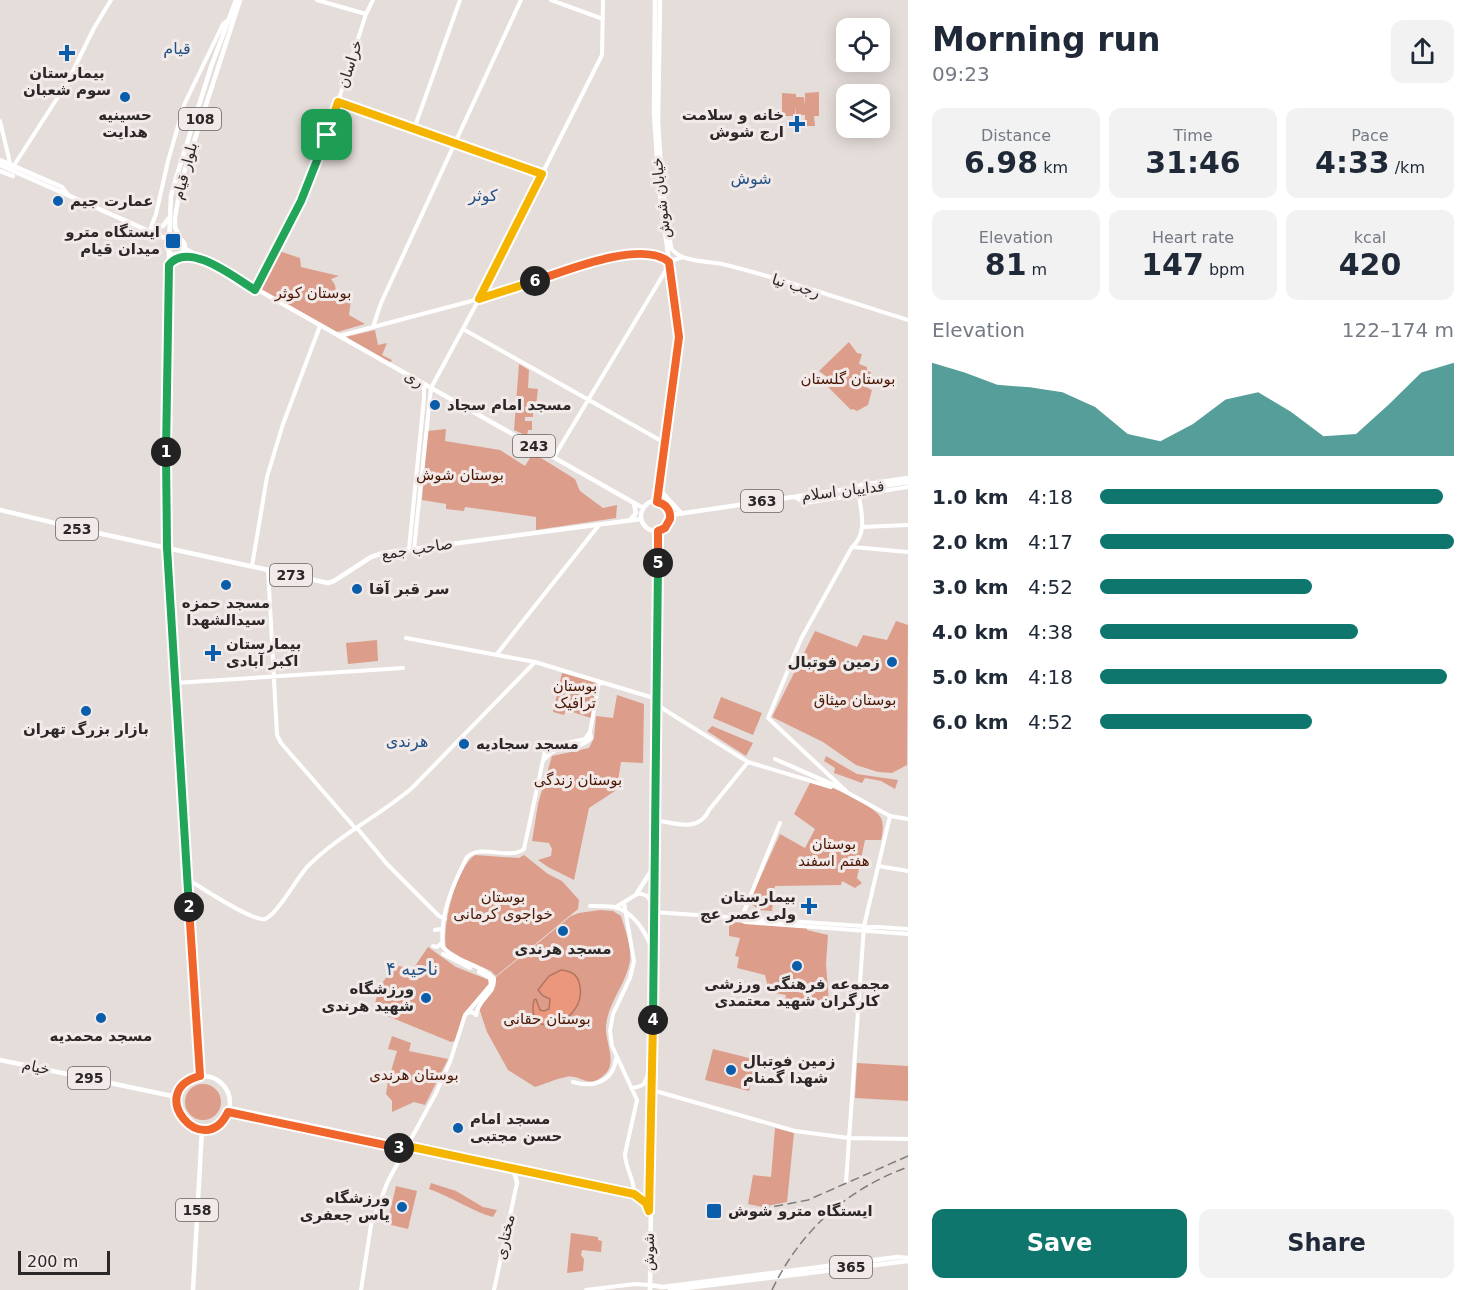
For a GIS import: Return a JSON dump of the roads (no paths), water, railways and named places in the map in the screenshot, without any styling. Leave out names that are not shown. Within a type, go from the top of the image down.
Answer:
[{"type":"main road","name":"بلوار قیام","points":[[182,240],[172,218],[171,196],[211,67],[238,0]]},
{"type":"main road","name":"بلوار قیام","points":[[169,240],[172,218],[184,172],[238,0]]},
{"type":"main road","name":"خیابان شوش","points":[[655,0],[657,130],[669,265],[679,337],[657,502]]},
{"type":"main road","name":"خیابان شوش","points":[[657,130],[660,0]]},
{"type":"main road","points":[[0,160],[62,186],[68,195]]},
{"type":"main road","points":[[0,165],[169,240]]},
{"type":"main road","points":[[0,171],[13,176]]},
{"type":"main road","points":[[149,231],[163,226],[172,218]]},
{"type":"main road","points":[[169,252],[177,255],[184,248],[182,240],[174,237],[167,245],[169,252],[167,548],[200,1076]]},
{"type":"main road","name":"ری","points":[[184,248],[643,508]]},
{"type":"main road","points":[[169,265],[174,259],[180,257],[199,257]]},
{"type":"main road","points":[[854,488],[908,478]]},
{"type":"main road","name":"فداییان اسلام","points":[[671,515],[854,488],[908,485]]},
{"type":"main road","points":[[659,489],[681,513]]},
{"type":"main road","points":[[628,521],[636,511],[630,500]]},
{"type":"main road","points":[[657,502],[666,506],[671,515],[667,526],[658,531],[647,528],[641,519],[643,508],[649,503],[657,502]]},
{"type":"main road","name":"253","points":[[0,510],[167,548]]},
{"type":"main road","name":"صاحب جمع","points":[[167,548],[321,582],[332,582],[376,555],[641,519]]},
{"type":"main road","name":"شوش","points":[[648,1286],[658,531]]},
{"type":"main road","points":[[637,893],[654,866]]},
{"type":"main road","name":"خیام","points":[[0,1060],[177,1097]]},
{"type":"main road","points":[[200,1076],[209,1076],[221,1083],[229,1095],[228,1110],[219,1124],[209,1129],[190,1126],[181,1118],[177,1107],[177,1097],[183,1085],[200,1076]]},
{"type":"main road","points":[[228,1110],[510,1171],[515,1174],[517,1183]]},
{"type":"main road","name":"158","points":[[193,1290],[201,1129]]},
{"type":"main road","points":[[406,1148],[634,1194],[646,1203],[649,1211]]},
{"type":"main road","points":[[517,1183],[521,1176],[532,1173]]},
{"type":"main road","name":"365","points":[[670,1290],[897,1257],[908,1259]]},
{"type":"main road","name":"365","points":[[648,1286],[657,1288],[777,1275]]},
{"type":"street","points":[[12,164],[67,83],[94,28],[111,0]]},
{"type":"street","points":[[317,0],[366,14]]},
{"type":"street","name":"خراسان","points":[[255,290],[301,201],[322,152],[366,14],[374,0]]},
{"type":"street","points":[[414,129],[460,0]]},
{"type":"street","points":[[373,327],[380,305],[521,0]]},
{"type":"street","points":[[551,0],[603,19]]},
{"type":"street","points":[[411,549],[431,388],[479,299],[602,55],[603,0]]},
{"type":"street","points":[[149,231],[156,214],[184,105],[223,24],[229,20]]},
{"type":"street","points":[[338,102],[542,174]]},
{"type":"street","points":[[0,121],[15,172],[13,176]]},
{"type":"street","points":[[338,336],[479,299],[611,257],[634,254],[658,255],[669,249]]},
{"type":"street","name":"رجب نیا","points":[[669,249],[683,257],[726,265],[908,320]]},
{"type":"street","points":[[658,255],[669,265]]},
{"type":"street","points":[[554,457],[669,265],[674,260],[683,257]]},
{"type":"street","points":[[252,566],[267,477],[283,425],[320,326]]},
{"type":"street","points":[[463,329],[664,443]]},
{"type":"street","points":[[423,439],[424,384]]},
{"type":"street","points":[[794,497],[805,503],[908,485]]},
{"type":"street","points":[[848,792],[768,718],[801,639],[852,547],[860,539],[863,527],[859,495]]},
{"type":"street","points":[[497,654],[600,524]]},
{"type":"street","points":[[863,527],[908,525]]},
{"type":"street","points":[[852,547],[908,552]]},
{"type":"street","points":[[268,569],[276,729],[281,743],[391,868],[439,916],[445,919]]},
{"type":"street","points":[[406,638],[535,662],[657,699]]},
{"type":"street","points":[[188,879],[249,916],[262,920],[267,918],[306,868],[326,849],[392,806],[535,662]]},
{"type":"street","points":[[175,683],[404,668]]},
{"type":"street","points":[[467,1013],[472,1012],[476,1015],[479,1003],[494,986],[494,979],[490,974],[450,954],[443,947],[445,919],[453,886],[467,857],[476,852],[517,854],[526,847],[544,760],[553,750],[586,744],[591,738],[590,732],[599,682]]},
{"type":"street","points":[[657,705],[748,762],[848,792]]},
{"type":"street","points":[[848,792],[775,759],[830,783],[848,792],[890,816],[908,819]]},
{"type":"street","points":[[655,820],[690,826],[697,824],[706,816],[748,762]]},
{"type":"street","points":[[846,1182],[864,929],[890,816]]},
{"type":"street","points":[[741,919],[780,823]]},
{"type":"street","points":[[878,866],[908,871]]},
{"type":"street","points":[[614,907],[637,893],[645,894],[654,905]]},
{"type":"street","points":[[624,903],[634,962],[611,1019],[610,1040],[637,1100],[625,1154],[634,1184],[634,1194]]},
{"type":"street","points":[[590,906],[614,907],[624,912],[644,932],[653,953]]},
{"type":"street","points":[[653,912],[908,934]]},
{"type":"street","points":[[435,930],[441,929],[443,933]]},
{"type":"street","points":[[864,929],[908,929]]},
{"type":"street","points":[[434,946],[437,947],[442,943]]},
{"type":"street","points":[[361,1290],[374,1215],[393,1169],[441,1082],[467,1013],[491,986],[489,977],[443,954]]},
{"type":"street","points":[[573,1082],[591,1085],[602,1082],[613,1069],[616,1055]]},
{"type":"street","points":[[631,1088],[647,1083],[648,1072],[652,1065]]},
{"type":"street","points":[[651,1089],[795,1131],[849,1138],[908,1139]]},
{"type":"street","name":"مختاری","points":[[494,1290],[517,1183]]},
{"type":"street","points":[[586,1290],[635,1284],[648,1286]]},
{"type":"railway","points":[[761,1209],[808,1200],[908,1156]]},
{"type":"railway","points":[[772,1290],[796,1249],[828,1215],[865,1187],[908,1167]]},
{"type":"place","name":"بیمارستان سوم شعبان","points":[[67,53]]},
{"type":"place","name":"حسینیه هدایت","points":[[125,97]]},
{"type":"place","name":"خانه و سلامت ارج شوش","points":[[797,124]]},
{"type":"place","name":"عمارت جیم","points":[[58,201]]},
{"type":"place","name":"ایستگاه مترو میدان قیام","points":[[173,241]]},
{"type":"place","name":"مسجد امام سجاد","points":[[435,405]]},
{"type":"place","name":"مسجد حمزه سیدالشهدا","points":[[226,585]]},
{"type":"place","name":"سر قبر آقا","points":[[357,589]]},
{"type":"place","name":"بیمارستان اکبر آبادی","points":[[213,653]]},
{"type":"place","name":"زمین فوتبال","points":[[892,662]]},
{"type":"place","name":"بازار بزرگ تهران","points":[[86,711]]},
{"type":"place","name":"مسجد سجادیه","points":[[464,744]]},
{"type":"place","name":"بیمارستان ولی عصر عج","points":[[809,906]]},
{"type":"place","name":"مسجد هرندی","points":[[563,931]]},
{"type":"place","name":"مجموعه فرهنگی ورزشی کارگران شهید معتمدی","points":[[797,966]]},
{"type":"place","name":"ورزشگاه شهید هرندی","points":[[426,998]]},
{"type":"place","name":"مسجد محمدیه","points":[[101,1018]]},
{"type":"place","name":"زمین فوتبال شهدا گمنام","points":[[731,1070]]},
{"type":"place","name":"مسجد امام حسن مجتبی","points":[[458,1128]]},
{"type":"place","name":"ورزشگاه یاس جعفری","points":[[402,1207]]},
{"type":"place","name":"ایستگاه مترو شوش","points":[[714,1211]]},
{"type":"district","name":"قیام","points":[[177,48]]},
{"type":"district","name":"شوش","points":[[751,178]]},
{"type":"district","name":"کوثر","points":[[483,195]]},
{"type":"district","name":"هرندی","points":[[407,741]]},
{"type":"district","name":"ناحیه ۴","points":[[412,968]]},
{"type":"park label","name":"بوستان کوثر","points":[[313,293]]},
{"type":"park label","name":"بوستان گلستان","points":[[848,379]]},
{"type":"park label","name":"بوستان شوش","points":[[460,475]]},
{"type":"park label","name":"بوستان ترافیک","points":[[575,694]]},
{"type":"park label","name":"بوستان میثاق","points":[[855,700]]},
{"type":"park label","name":"بوستان زندگی","points":[[578,780]]},
{"type":"park label","name":"بوستان هفتم اسفند","points":[[834,852]]},
{"type":"park label","name":"بوستان خواجوی کرمانی","points":[[503,906]]},
{"type":"park label","name":"بوستان حقانی","points":[[547,1019]]},
{"type":"park label","name":"بوستان هرندی","points":[[414,1075]]}]
